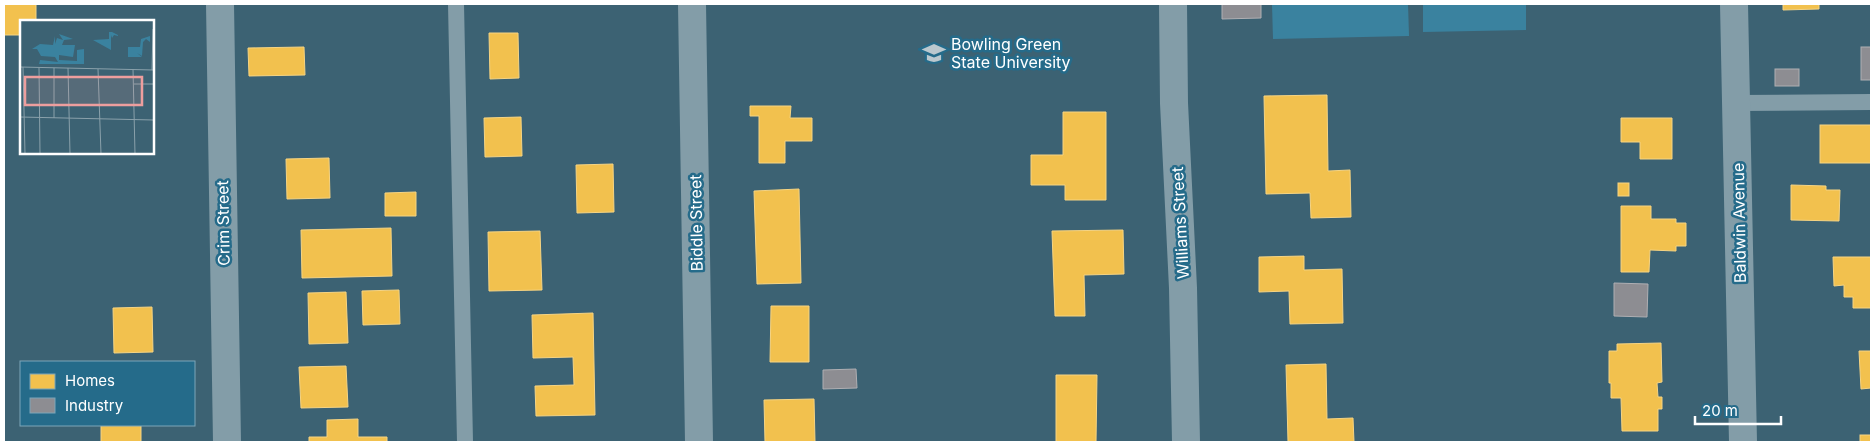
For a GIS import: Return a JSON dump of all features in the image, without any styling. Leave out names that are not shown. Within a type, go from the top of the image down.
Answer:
[{"type":"street","name":"Crim Street","points":[[220,4],[227,442]]},
{"type":"street","name":"Biddle Street","points":[[692,4],[699,442]]},
{"type":"street","name":"Williams Street","points":[[1173,4],[1174,103],[1183,288],[1186,442]]},
{"type":"street","name":"Baldwin Avenue","points":[[1734,4],[1744,442]]},
{"type":"lane","points":[[456,4],[465,442]]},
{"type":"lane","points":[[1736,103],[1871,102]]},
{"type":"shaded area","points":[[1272,4],[1408,4],[1409,36],[1273,39]]},
{"type":"shaded area","points":[[1423,4],[1526,4],[1526,30],[1423,32]]},
{"type":"building: Homes","points":[[4,4],[36,4],[36,20],[20,20],[20,35],[4,35]]},
{"type":"building: Homes","points":[[1783,4],[1819,4],[1819,9],[1783,10]]},
{"type":"building: Homes","points":[[489,33],[518,33],[519,78],[490,79]]},
{"type":"building: Homes","points":[[304,47],[305,75],[249,76],[248,48]]},
{"type":"building: Homes","points":[[1327,95],[1328,171],[1350,170],[1351,217],[1311,218],[1310,193],[1266,194],[1264,96]]},
{"type":"building: Homes","points":[[750,106],[791,106],[790,118],[812,118],[812,141],[785,141],[785,163],[759,163],[759,116],[750,116]]},
{"type":"building: Homes","points":[[1063,112],[1106,112],[1106,200],[1065,200],[1065,185],[1031,185],[1031,155],[1063,155]]},
{"type":"building: Homes","points":[[521,117],[522,156],[485,157],[484,118]]},
{"type":"building: Homes","points":[[1621,118],[1672,118],[1672,159],[1640,159],[1640,142],[1621,142]]},
{"type":"building: Homes","points":[[1820,125],[1871,125],[1871,163],[1820,163]]},
{"type":"building: Homes","points":[[329,158],[330,198],[287,199],[286,159]]},
{"type":"building: Homes","points":[[613,164],[614,212],[577,213],[576,165]]},
{"type":"building: Homes","points":[[1618,183],[1629,183],[1629,196],[1618,196]]},
{"type":"building: Homes","points":[[1791,185],[1826,186],[1826,190],[1840,190],[1839,221],[1791,220]]},
{"type":"building: Homes","points":[[799,189],[801,283],[757,284],[754,191]]},
{"type":"building: Homes","points":[[416,192],[416,216],[385,216],[385,193]]},
{"type":"building: Homes","points":[[1621,206],[1651,206],[1651,219],[1676,219],[1676,223],[1686,223],[1686,246],[1676,246],[1676,251],[1650,250],[1649,272],[1621,272]]},
{"type":"building: Homes","points":[[391,228],[392,276],[302,278],[301,230]]},
{"type":"building: Homes","points":[[1123,230],[1124,274],[1084,275],[1085,316],[1055,316],[1052,231]]},
{"type":"building: Homes","points":[[540,231],[542,290],[489,291],[488,232]]},
{"type":"building: Homes","points":[[1304,256],[1304,270],[1342,269],[1343,323],[1290,324],[1289,291],[1259,292],[1259,257]]},
{"type":"building: Homes","points":[[1833,257],[1871,257],[1871,308],[1853,308],[1853,297],[1844,297],[1844,285],[1834,286]]},
{"type":"building: Homes","points":[[399,290],[400,324],[363,325],[362,291]]},
{"type":"building: Homes","points":[[346,292],[348,343],[309,344],[308,293]]},
{"type":"building: Homes","points":[[771,306],[809,306],[809,362],[770,362]]},
{"type":"building: Homes","points":[[152,307],[153,352],[114,353],[113,308]]},
{"type":"building: Homes","points":[[593,313],[595,415],[536,416],[535,386],[574,385],[573,357],[533,358],[532,315]]},
{"type":"building: Homes","points":[[1661,343],[1662,382],[1657,383],[1658,397],[1662,397],[1662,409],[1658,409],[1658,431],[1622,431],[1621,398],[1611,398],[1609,351],[1617,351],[1617,344]]},
{"type":"building: Homes","points":[[1859,351],[1871,351],[1871,388],[1861,389]]},
{"type":"building: Homes","points":[[1326,364],[1327,419],[1353,418],[1354,442],[1288,442],[1286,365]]},
{"type":"building: Homes","points":[[346,366],[348,407],[301,408],[299,367]]},
{"type":"building: Homes","points":[[1056,375],[1097,375],[1096,442],[1056,442]]},
{"type":"building: Homes","points":[[814,399],[815,442],[765,442],[764,400]]},
{"type":"building: Homes","points":[[358,419],[358,437],[387,437],[387,442],[309,442],[309,437],[327,437],[327,420]]},
{"type":"building: Homes","points":[[101,426],[141,426],[141,442],[101,442]]},
{"type":"building: Homes","points":[[1860,435],[1871,435],[1871,442],[1860,442]]},
{"type":"building: Industry","points":[[1222,4],[1261,4],[1261,18],[1222,19]]},
{"type":"building: Industry","points":[[1861,47],[1871,47],[1871,80],[1861,80]]},
{"type":"building: Industry","points":[[1775,69],[1799,69],[1799,86],[1775,86]]},
{"type":"building: Industry","points":[[1614,283],[1648,284],[1647,317],[1614,316]]},
{"type":"building: Industry","points":[[856,369],[857,388],[823,389],[823,370]]},
{"type":"place","name":"Bowling Green State University","points":[[934,53]]}]
